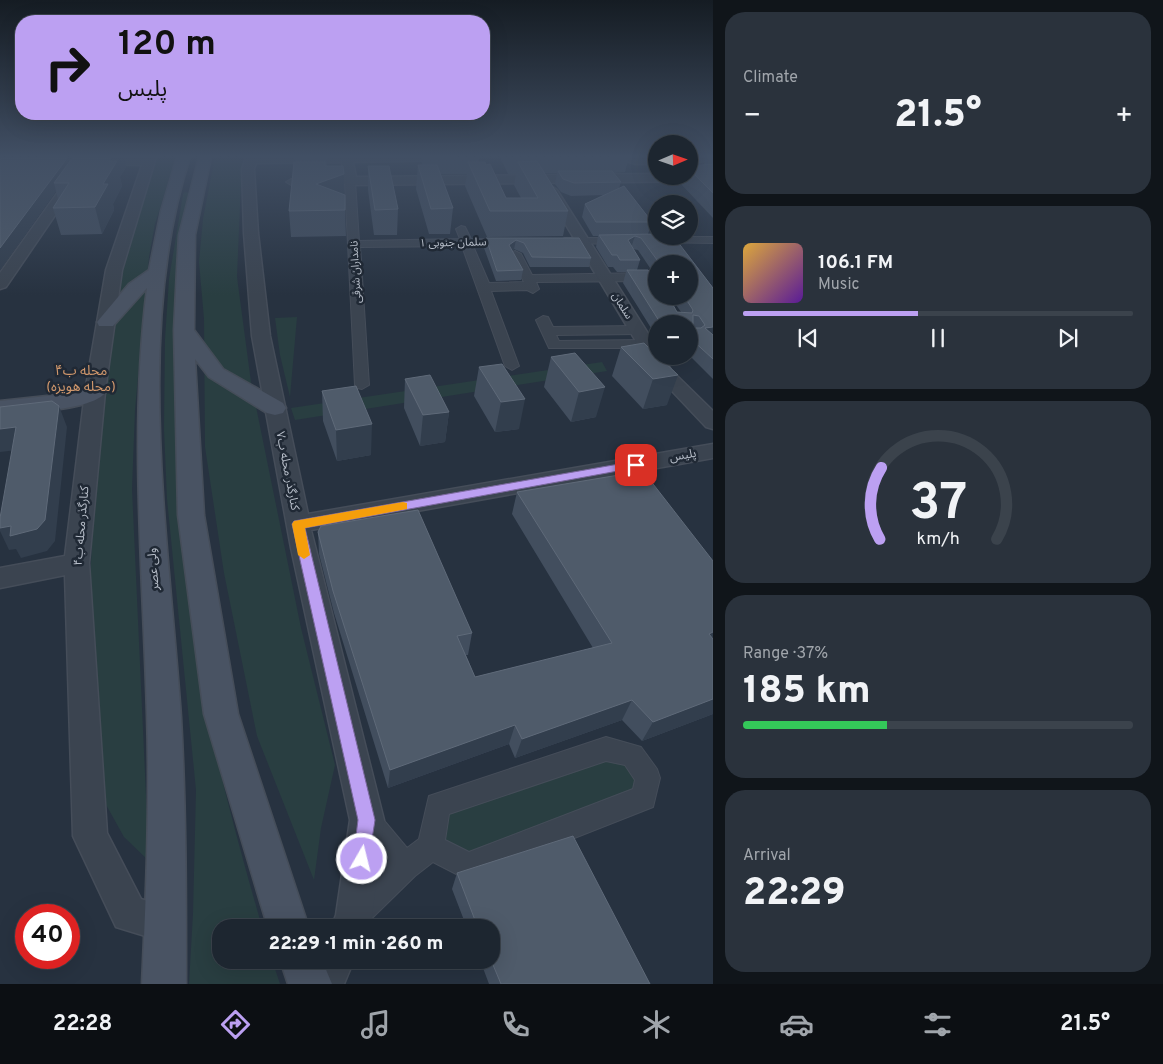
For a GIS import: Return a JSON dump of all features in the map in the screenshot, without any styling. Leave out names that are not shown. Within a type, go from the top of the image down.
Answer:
[{"type":"main road","name":"ولی عصر","points":[[164,984],[168,864],[164,718],[151,519],[149,405],[157,273],[181,203]]},
{"type":"main road","name":"ولی عصر","points":[[186,203],[184,330],[191,515],[221,714],[286,919]]},
{"type":"main road","points":[[106,322],[135,288],[157,273]]},
{"type":"main road","points":[[184,330],[216,373],[275,408]]},
{"type":"main road","points":[[0,396],[80,387],[95,392]]},
{"type":"main road","points":[[0,408],[79,399],[95,392]]},
{"type":"main road","points":[[304,969],[310,984]]},
{"type":"street","points":[[0,284],[58,203]]},
{"type":"street","name":"کنارگذر محله ب۴","points":[[135,203],[114,270],[95,392],[77,563],[90,836],[129,914],[166,924]]},
{"type":"street","name":"کنارگذر محله ب۷","points":[[250,203],[261,336],[298,524],[367,820],[351,919]]},
{"type":"street","name":"نامداران شرقی","points":[[352,203],[362,385]]},
{"type":"street","name":"سلمان","points":[[559,203],[664,373],[713,423]]},
{"type":"street","points":[[461,230],[484,287],[512,366]]},
{"type":"street","points":[[553,241],[713,240]]},
{"type":"street","name":"سلمان جنوبی ۱","points":[[355,244],[524,242]]},
{"type":"street","points":[[515,254],[530,283]]},
{"type":"street","points":[[484,287],[602,273],[646,272],[648,275]]},
{"type":"street","points":[[545,326],[641,337],[554,345],[545,326]]},
{"type":"street","name":"پلیس","points":[[298,524],[713,451]]},
{"type":"street","points":[[0,578],[77,563]]},
{"type":"street","points":[[354,919],[405,866],[431,847],[438,805],[606,749],[632,755],[648,778],[644,798],[468,866],[431,847]]},
{"type":"street","points":[[367,820],[405,866]]},
{"type":"street","points":[[325,984],[331,969]]},
{"type":"green space","points":[[142,203],[162,203],[155,224],[149,257],[135,410],[132,489],[149,861],[124,837],[99,792],[89,604],[96,461],[118,281]]},
{"type":"green space","points":[[182,203],[191,203],[200,674],[220,770],[260,919],[212,919],[212,969],[275,969],[280,984],[189,984],[196,790],[167,499],[164,429],[165,339],[169,279]]},
{"type":"green space","points":[[206,203],[240,203],[237,277],[251,382],[301,628],[335,765],[321,828],[314,880],[257,736],[224,573],[205,447],[204,319],[199,262]]},
{"type":"green space","points":[[297,317],[290,397],[280,355],[275,318]]},
{"type":"green space","points":[[602,362],[607,371],[295,420],[291,408]]},
{"type":"green space","points":[[616,755],[636,773],[638,792],[480,852],[456,852],[441,840],[443,811]]},
{"type":"building","points":[[0,203],[34,203],[0,248]]},
{"type":"building","points":[[56,203],[97,203],[95,207],[53,208]]},
{"type":"building","points":[[290,203],[345,203],[345,210],[289,211]]},
{"type":"building","points":[[374,203],[397,203],[398,209],[375,210]]},
{"type":"building","points":[[429,203],[451,203],[453,208],[431,209]]},
{"type":"building","points":[[486,203],[563,203],[568,211],[490,211]]},
{"type":"building","points":[[637,203],[648,217],[648,222],[596,222],[585,204]]},
{"type":"building","points":[[648,234],[648,245],[680,245],[688,255],[653,255],[641,238],[635,236],[628,240],[640,260],[620,260],[617,255],[612,255],[599,235]]},
{"type":"building","points":[[486,238],[579,238],[591,258],[532,257],[524,243],[516,240],[509,245],[523,270],[497,271]]},
{"type":"building","points":[[698,268],[713,288],[713,327],[705,328],[713,335],[713,359],[698,345],[698,328],[705,325],[698,315],[655,315],[649,305],[673,305],[677,312],[692,313],[693,310],[690,305],[698,305]]},
{"type":"building","points":[[627,270],[648,270],[648,303]]},
{"type":"building","points":[[644,343],[648,347],[648,365],[667,365],[678,375],[653,379],[621,347]]},
{"type":"building","points":[[575,353],[605,387],[579,392],[551,357]]},
{"type":"building","points":[[502,364],[525,399],[501,402],[479,367]]},
{"type":"building","points":[[430,375],[449,412],[423,415],[405,379]]},
{"type":"building","points":[[356,386],[372,424],[336,430],[322,391]]},
{"type":"building","points":[[52,401],[59,406],[45,520],[37,529],[10,536],[11,526],[0,528],[0,518],[16,427],[0,429],[0,407]]},
{"type":"building","points":[[643,471],[713,561],[713,632],[709,634],[713,639],[713,699],[653,722],[632,700],[522,739],[515,725],[390,770],[333,591],[318,532],[321,526],[418,510],[472,633],[457,636],[475,677],[612,643],[517,492]]},
{"type":"building","points":[[573,836],[650,984],[501,984],[495,969],[500,969],[500,919],[475,919],[457,873]]},
{"type":"slow traffic","points":[[304,555],[298,524],[403,506]]},
{"type":"district","name":"محله ب۴ (محله هویزه)","points":[[81,380]]},
{"type":"route","points":[[362,859],[367,820],[298,524],[636,465]]}]
